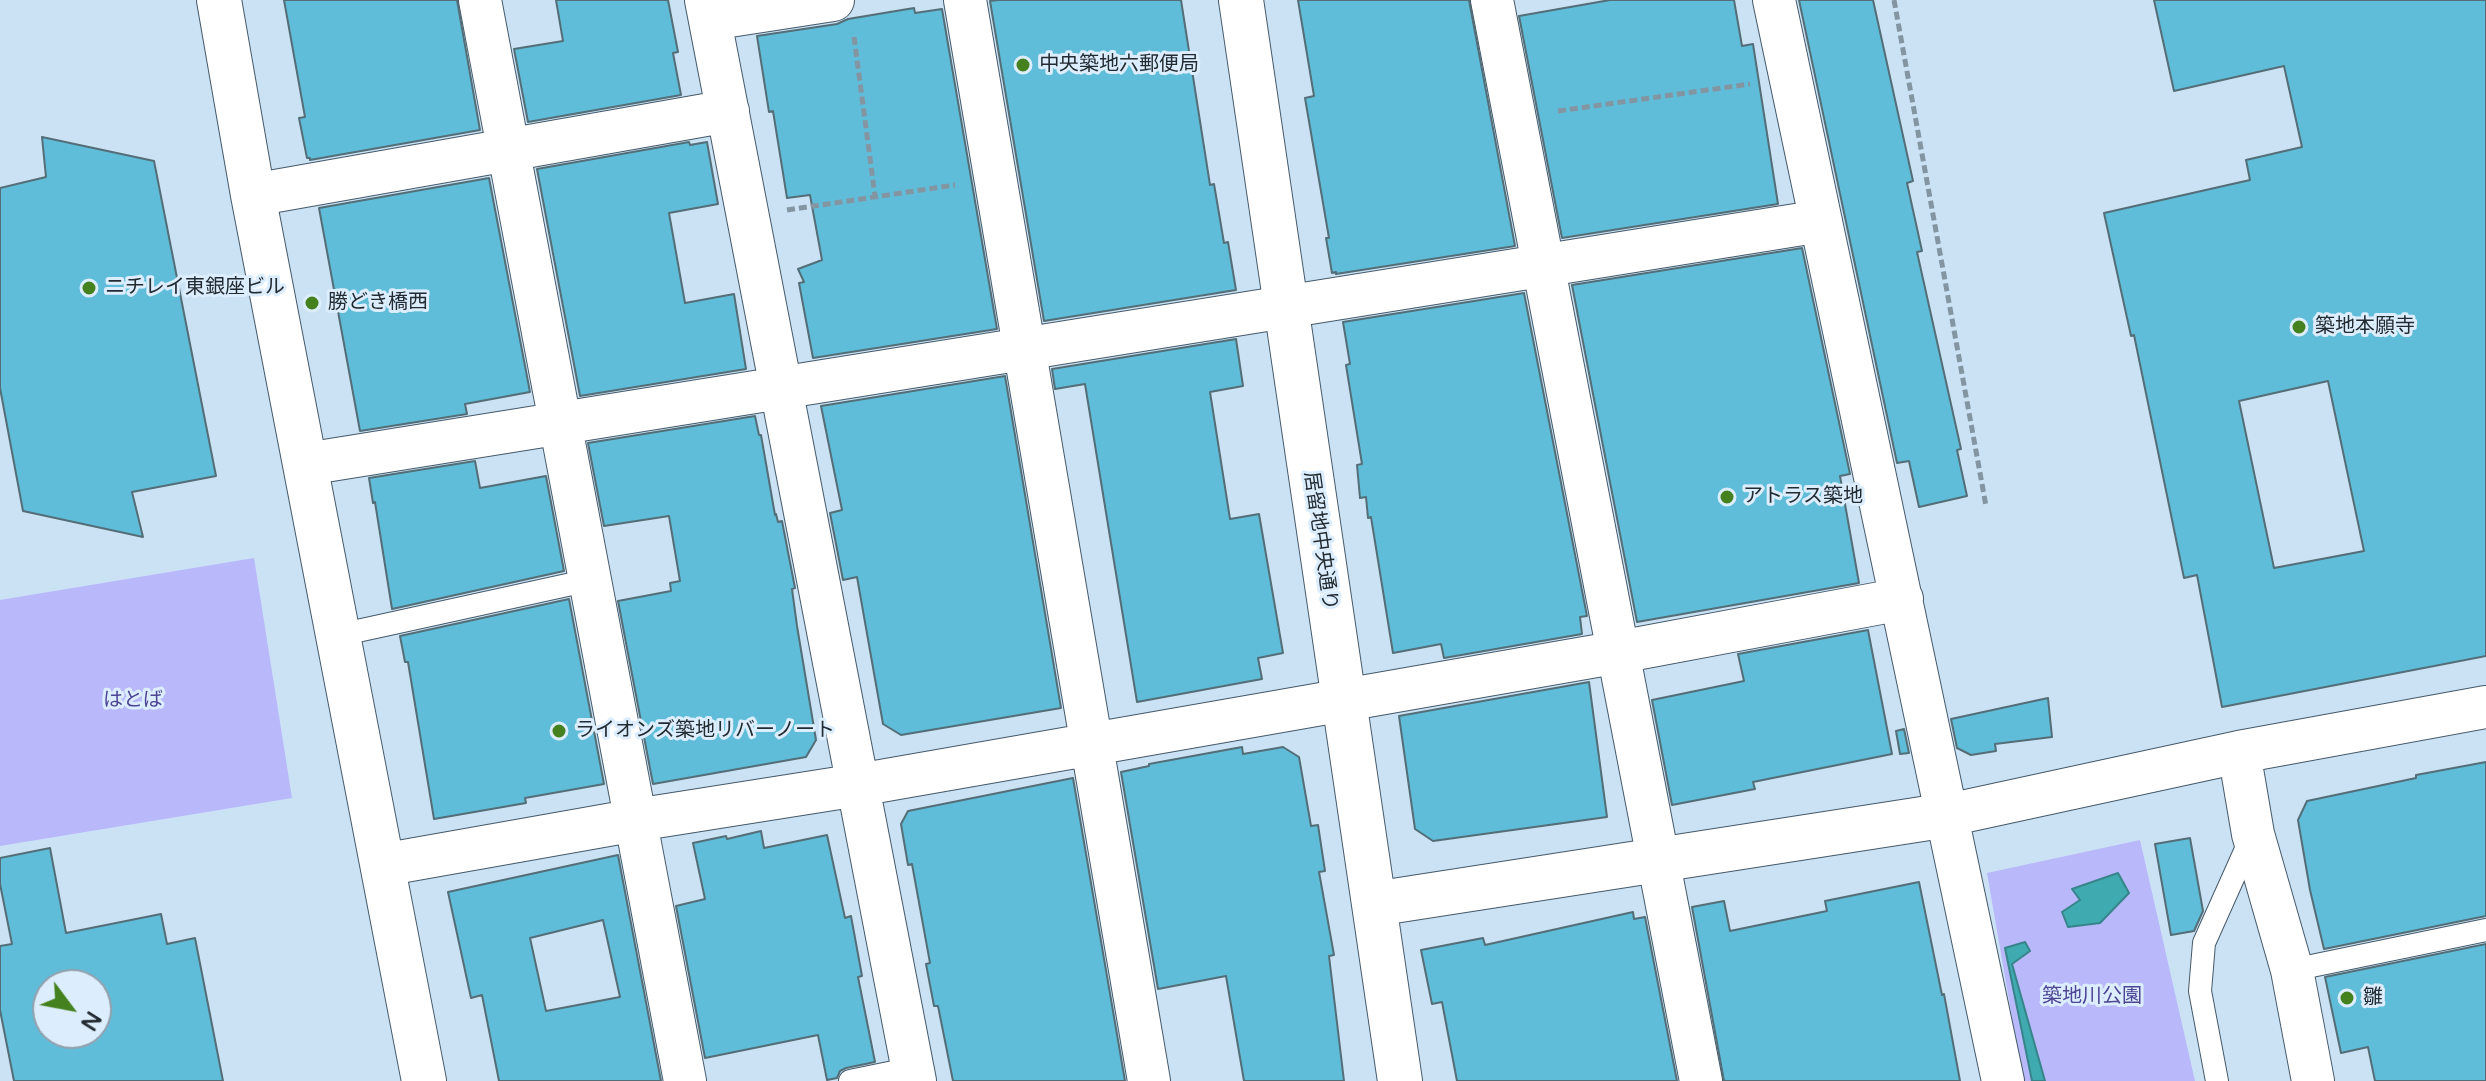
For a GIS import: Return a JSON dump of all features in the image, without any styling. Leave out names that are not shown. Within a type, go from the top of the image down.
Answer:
[{"type":"street","points":[[219,0],[253,195],[424,1081]]},
{"type":"street","points":[[480,0],[685,1081]]},
{"type":"street","points":[[965,0],[1149,1081]]},
{"type":"street","name":"居留地中央通り","points":[[1241,0],[1400,1081]]},
{"type":"street","points":[[1492,0],[1701,1081]]},
{"type":"street","points":[[1774,0],[2003,1081]]},
{"type":"street","points":[[843,15],[708,9],[914,1075]]},
{"type":"street","points":[[253,195],[728,111]]},
{"type":"street","points":[[306,464],[1821,221]]},
{"type":"street","points":[[382,865],[1619,652],[1902,599]]},
{"type":"street","points":[[1374,904],[1948,815],[2239,752],[2486,707]]},
{"type":"street","points":[[2239,752],[2253,834],[2292,970],[2313,1081]]},
{"type":"lane","points":[[339,635],[590,580]]},
{"type":"lane","points":[[2217,1081],[2200,991],[2204,943],[2253,834]]},
{"type":"lane","points":[[2292,970],[2486,930]]},
{"type":"lane","points":[[850,1081],[914,1075]]},
{"type":"path","points":[[1894,0],[1986,506]]},
{"type":"path","points":[[843,15],[875,196]]},
{"type":"path","points":[[1515,117],[1790,79]]},
{"type":"path","points":[[748,217],[996,180]]},
{"type":"green space","name":"はとば","points":[[254,558],[292,798],[0,846],[0,600]]},
{"type":"green space","name":"築地川公園","points":[[2140,840],[2195,1081],[2023,1081],[1987,873]]},
{"type":"shaded area","points":[[2118,873],[2129,893],[2100,923],[2068,927],[2062,912],[2080,900],[2072,889]]},
{"type":"shaded area","points":[[2025,942],[2030,951],[2012,964],[2045,1081],[2032,1081],[2005,948]]},
{"type":"building","points":[[284,0],[457,0],[480,130],[310,160],[299,118],[305,117]]},
{"type":"building","points":[[556,0],[668,0],[678,52],[673,53],[681,95],[528,122],[514,49],[563,41]]},
{"type":"building","points":[[1181,0],[1210,185],[1214,184],[1236,290],[1044,321],[990,1]]},
{"type":"building","points":[[1298,0],[1469,0],[1515,246],[1332,273],[1305,98],[1314,96]]},
{"type":"building","points":[[1610,0],[1734,0],[1742,46],[1753,44],[1778,204],[1562,238],[1519,16]]},
{"type":"building","points":[[1799,0],[1873,0],[1913,181],[1907,183],[1922,251],[1917,252],[1961,449],[1957,450],[1967,496],[1919,507],[1909,461],[1897,463]]},
{"type":"building","name":"築地本願寺","points":[[2154,0],[2486,0],[2486,656],[2222,707],[2197,575],[2184,578],[2134,335],[2131,336],[2104,213],[2250,180],[2246,160],[2302,147],[2284,66],[2174,91]],"holes":[[[2328,381],[2364,551],[2274,568],[2239,401]]]},
{"type":"building","points":[[914,8],[915,13],[942,9],[997,329],[813,358],[799,283],[804,282],[798,269],[822,260],[810,195],[787,198],[757,36]]},
{"type":"building","name":"ニチレイ東銀座ビル","points":[[42,137],[154,161],[216,476],[132,492],[143,537],[23,511],[0,388],[0,188],[46,177]]},
{"type":"building","points":[[689,142],[690,145],[707,142],[718,204],[669,213],[685,303],[734,294],[746,369],[580,396],[537,169]]},
{"type":"building","points":[[489,178],[530,392],[465,404],[467,414],[360,431],[319,208]]},
{"type":"building","name":"アトラス築地","points":[[1802,248],[1850,474],[1840,476],[1859,583],[1637,622],[1572,285]]},
{"type":"building","points":[[1524,293],[1587,616],[1580,617],[1582,634],[1444,658],[1441,644],[1393,653],[1371,517],[1368,518],[1366,497],[1360,498],[1357,465],[1362,464],[1346,365],[1350,364],[1343,322]]},
{"type":"building","points":[[1236,339],[1243,386],[1210,392],[1230,519],[1259,514],[1283,653],[1258,658],[1262,679],[1137,702],[1085,384],[1055,389],[1052,369]]},
{"type":"building","points":[[1005,376],[1061,708],[901,735],[883,724],[857,577],[843,580],[830,513],[842,510],[821,406]]},
{"type":"building","points":[[755,416],[775,515],[778,522],[782,521],[795,588],[792,589],[797,626],[816,740],[806,757],[653,784],[618,601],[671,591],[670,583],[680,581],[669,516],[604,526],[588,443]]},
{"type":"building","points":[[475,461],[480,488],[546,476],[564,571],[392,609],[369,478]]},
{"type":"building","points":[[569,599],[604,784],[525,798],[526,803],[434,819],[408,662],[405,662],[400,636]]},
{"type":"building","points":[[1868,630],[1892,754],[1753,782],[1755,789],[1672,805],[1652,700],[1744,681],[1738,654]]},
{"type":"building","points":[[1589,682],[1607,817],[1433,841],[1415,829],[1399,716]]},
{"type":"building","points":[[2048,698],[2052,737],[1995,744],[1996,751],[1971,755],[1957,748],[1951,719]]},
{"type":"building","points":[[1904,729],[1909,753],[1900,754],[1896,731]]},
{"type":"building","points":[[1242,747],[1243,754],[1283,747],[1299,757],[1311,826],[1318,825],[1325,871],[1319,872],[1334,955],[1329,956],[1344,1081],[1244,1081],[1226,976],[1158,989],[1121,772]]},
{"type":"building","points":[[2486,762],[2486,916],[2324,949],[2298,820],[2307,801]]},
{"type":"building","points":[[1073,778],[1125,1081],[953,1081],[938,1006],[934,1006],[926,964],[930,963],[912,864],[908,865],[901,824],[908,811]]},
{"type":"building","points":[[761,831],[764,848],[827,835],[845,918],[851,916],[862,976],[858,977],[875,1062],[846,1068],[840,1071],[837,1078],[827,1080],[818,1035],[705,1058],[676,906],[705,899],[693,843]]},
{"type":"building","points":[[2190,838],[2203,911],[2194,931],[2171,935],[2155,844]]},
{"type":"building","points":[[50,848],[66,933],[161,914],[167,944],[195,938],[223,1081],[14,1081],[0,1010],[0,946],[12,944],[0,884],[0,858]]},
{"type":"building","points":[[618,855],[661,1081],[499,1081],[482,995],[471,998],[448,892]],"holes":[[[603,920],[620,997],[546,1011],[530,938]]]},
{"type":"building","points":[[1919,882],[1960,1081],[1724,1081],[1692,907],[1724,901],[1730,931],[1827,911],[1825,901]]},
{"type":"building","points":[[1633,912],[1634,919],[1645,917],[1677,1081],[1457,1081],[1442,1002],[1432,1004],[1421,950],[1483,938],[1485,945]]},
{"type":"building","points":[[2486,944],[2486,1081],[2375,1081],[2368,1047],[2341,1053],[2325,977]]},
{"type":"place","name":"中央築地六郵便局","points":[[1023,65]]},
{"type":"place","name":"ニチレイ東銀座ビル","points":[[89,288]]},
{"type":"place","name":"勝どき橋西","points":[[312,303]]},
{"type":"place","name":"築地本願寺","points":[[2299,327]]},
{"type":"place","name":"アトラス築地","points":[[1727,497]]},
{"type":"place","name":"ライオンズ築地リバーノート","points":[[559,731]]},
{"type":"place","name":"雛","points":[[2347,998]]}]
